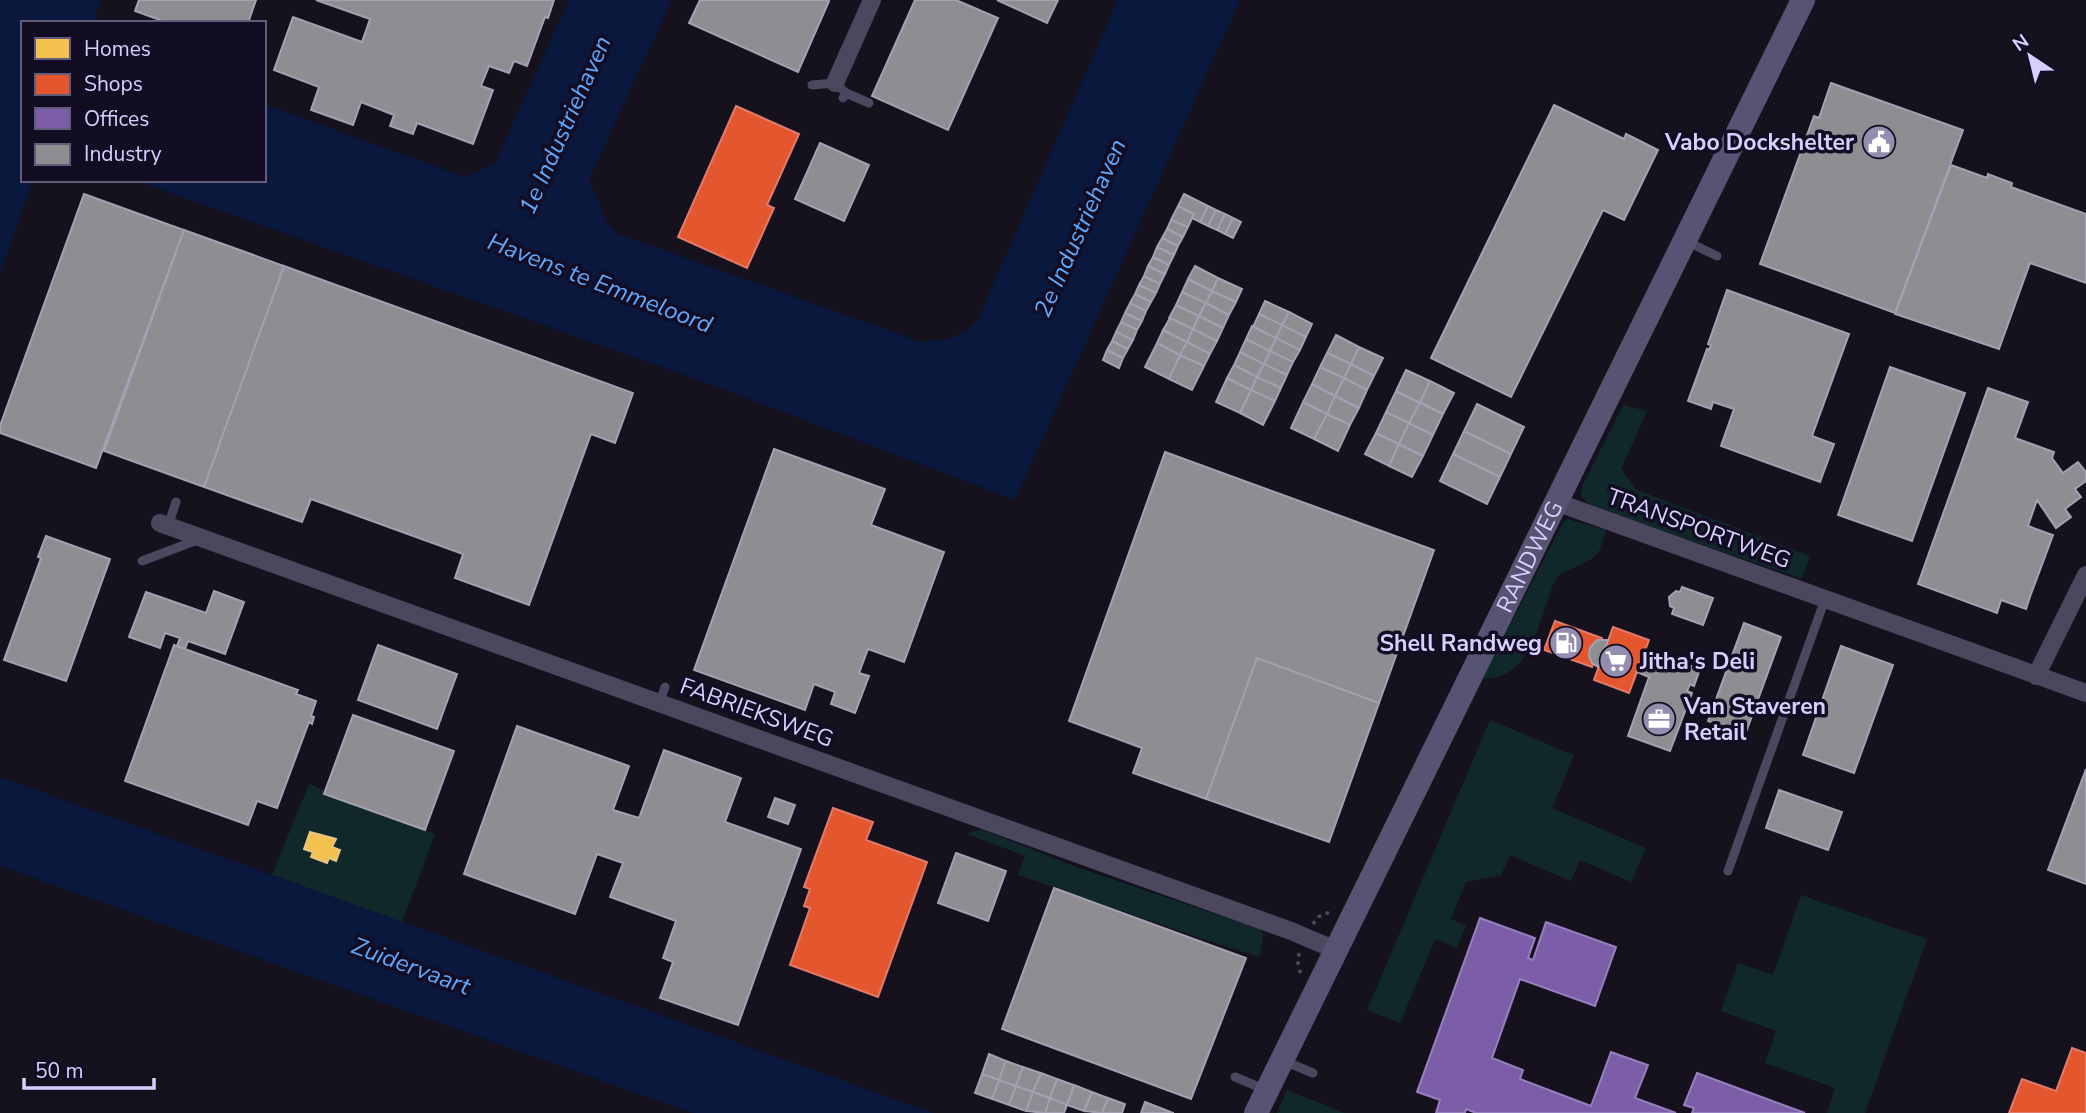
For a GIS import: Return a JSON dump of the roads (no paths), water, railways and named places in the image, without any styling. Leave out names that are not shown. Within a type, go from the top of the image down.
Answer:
[{"type":"street","points":[[841,91],[872,0]]},
{"type":"street","name":"RANDWEG","points":[[1256,1113],[1803,0]]},
{"type":"street","name":"TRANSPORTWEG","points":[[1556,502],[2086,693]]},
{"type":"street","name":"FABRIEKSWEG","points":[[164,525],[662,695],[1336,950]]},
{"type":"street","points":[[2036,676],[2086,575]]},
{"type":"lane","points":[[812,85],[841,91],[869,103]]},
{"type":"lane","points":[[1684,240],[1717,256]]},
{"type":"lane","points":[[164,525],[176,502]]},
{"type":"lane","points":[[142,561],[202,538]]},
{"type":"lane","points":[[1728,871],[1825,599]]},
{"type":"lane","points":[[1282,1060],[1313,1073]]},
{"type":"lane","points":[[1235,1077],[1267,1091]]},
{"type":"water","points":[[0,0],[101,0],[95,17],[97,21],[21,21],[21,182],[32,182],[0,274]]},
{"type":"water","points":[[569,0],[672,0],[589,179],[607,223],[618,234],[921,342],[952,338],[977,321],[1118,0],[1240,0],[1015,500],[707,383],[140,182],[266,182],[266,105],[465,177],[495,163]]},
{"type":"water","name":"Zuidervaart","points":[[0,777],[933,1113],[692,1113],[0,866]]},
{"type":"place","name":"Vabo Dockshelter","points":[[1879,142]]},
{"type":"place","name":"Shell Randweg","points":[[1566,643]]},
{"type":"place","name":"Jitha's Deli","points":[[1616,661]]},
{"type":"place","name":"Van Staveren Retail","points":[[1659,719]]},
{"type":"water label","name":"1e Industriehaven","points":[[565,125]]},
{"type":"water label","name":"2e Industriehaven","points":[[1080,228]]},
{"type":"water label","name":"Havens te Emmeloord","points":[[600,283]]}]
